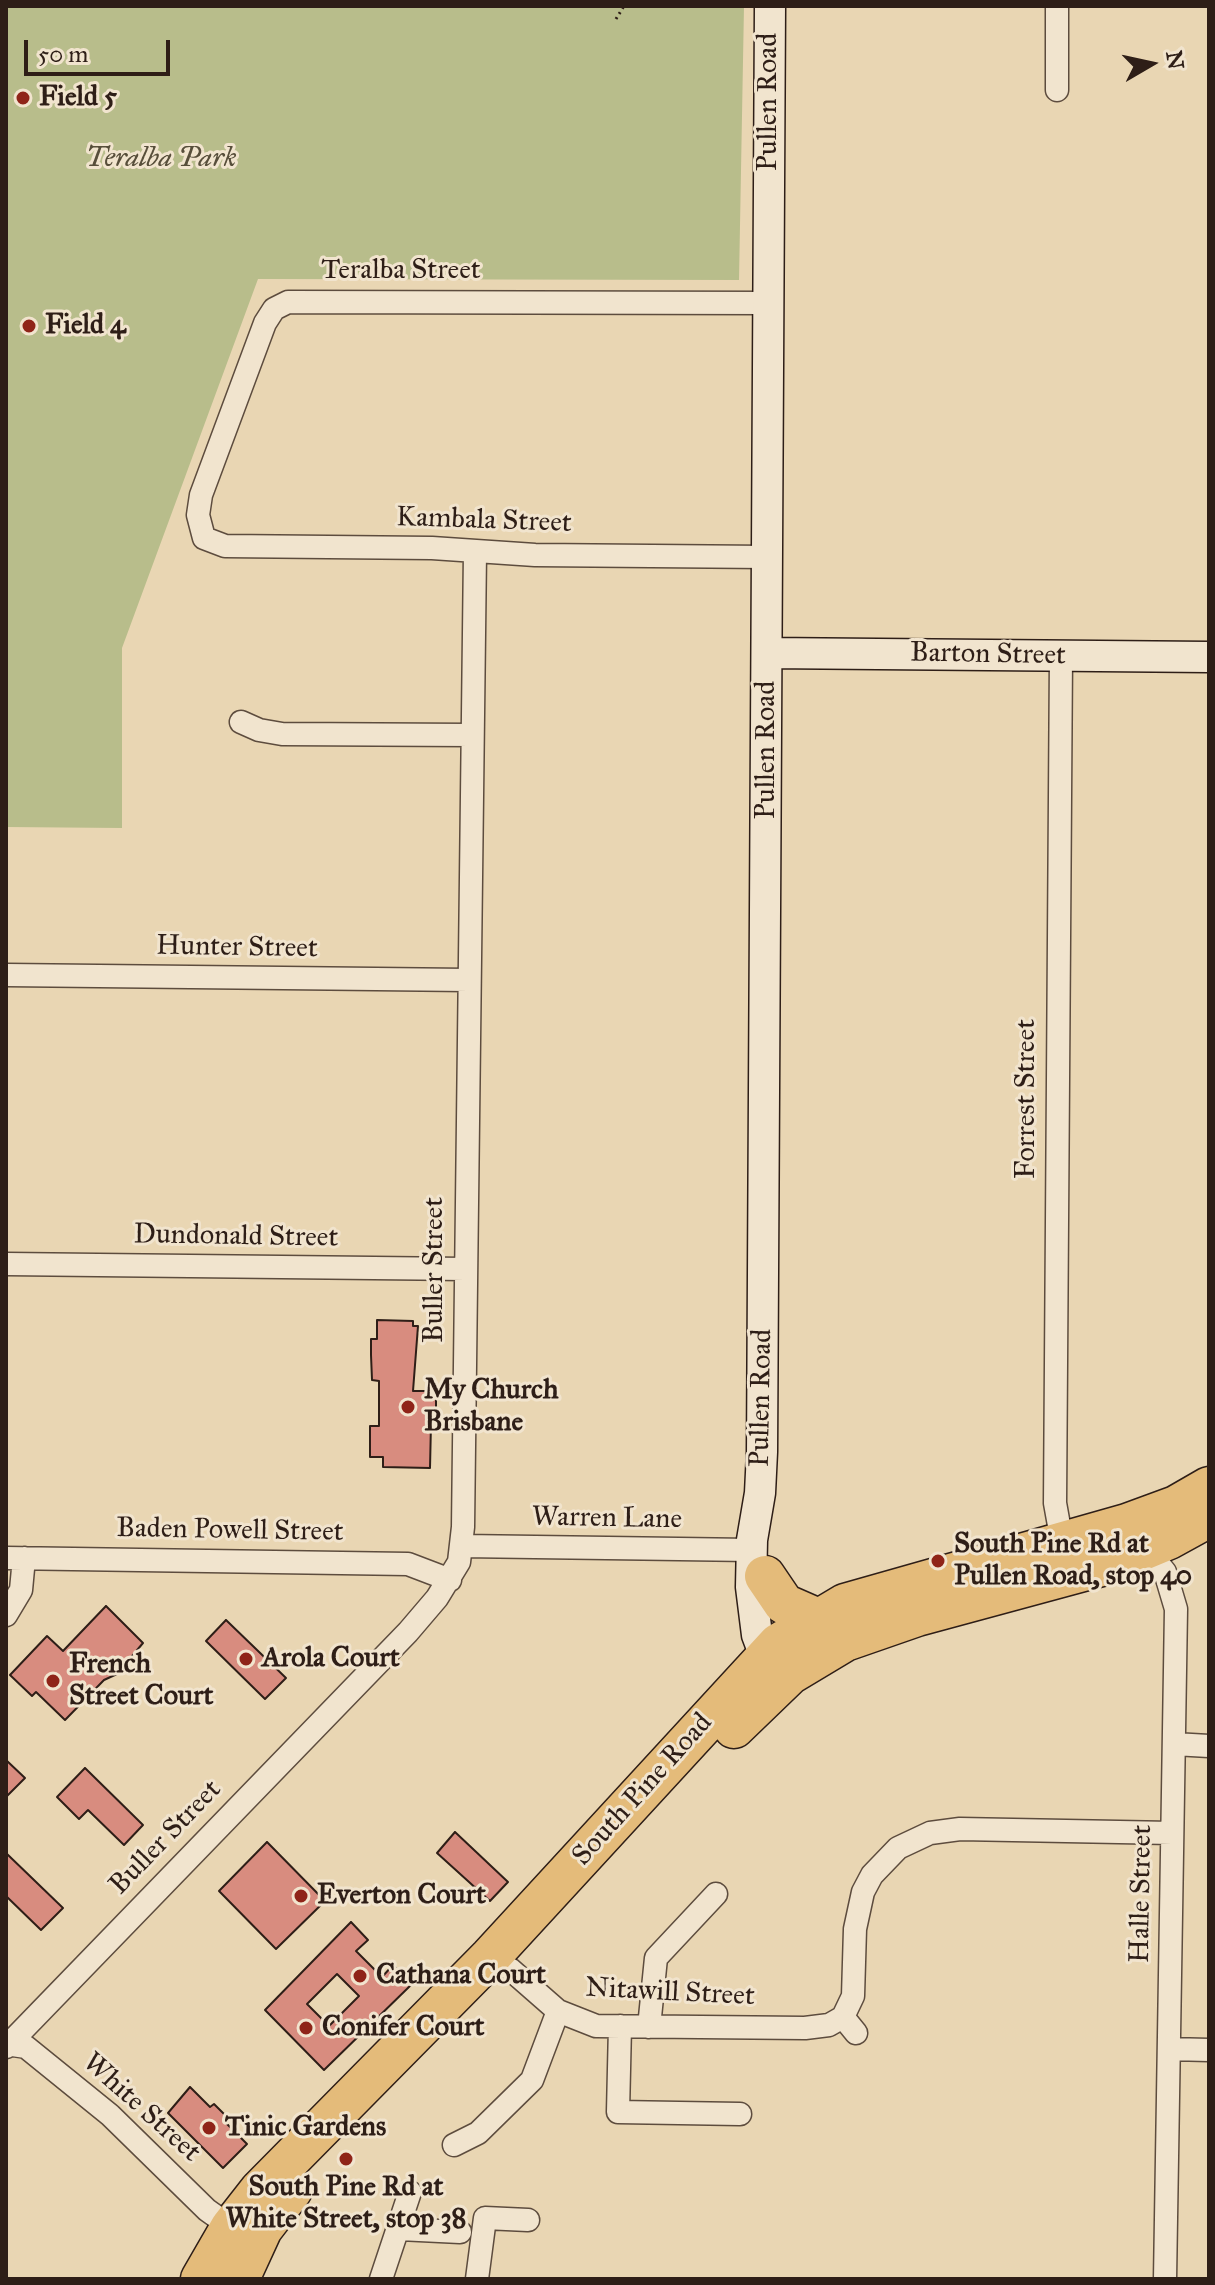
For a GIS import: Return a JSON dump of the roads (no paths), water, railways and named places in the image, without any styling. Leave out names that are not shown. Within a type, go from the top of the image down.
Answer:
[{"type":"highway","name":"South Pine Road","points":[[201,2279],[231,2227],[284,2164],[777,1665],[866,1632],[1081,1572],[1137,1537],[1176,1506],[1209,1487]]},
{"type":"highway","name":"South Pine Road","points":[[239,2279],[262,2229],[282,2201],[510,1969],[816,1618],[874,1594],[1062,1542],[1137,1537],[1209,1517]]},
{"type":"highway","points":[[758,1563],[784,1604],[816,1618]]},
{"type":"street","name":"Pullen Road","points":[[770,6],[768,653],[758,1563],[777,1665]]},
{"type":"street","points":[[1057,6],[1057,90]]},
{"type":"street","name":"Teralba Street","points":[[202,534],[198,515],[201,495],[265,323],[274,309],[288,302],[769,303]]},
{"type":"street","name":"Kambala Street","points":[[202,534],[210,543],[225,546],[768,557]]},
{"type":"street","name":"Buller Street","points":[[7,2045],[408,1632],[450,1580],[463,1546],[475,552]]},
{"type":"street","name":"Barton Street","points":[[768,653],[1209,657]]},
{"type":"street","name":"Forrest Street","points":[[1061,655],[1055,1503],[1062,1542]]},
{"type":"street","points":[[241,722],[282,734],[472,735]]},
{"type":"street","name":"Hunter Street","points":[[6,975],[468,980]]},
{"type":"street","name":"Dundonald Street","points":[[6,1264],[465,1269]]},
{"type":"street","name":"Halle Street","points":[[1137,1537],[1165,1572],[1175,1602],[1165,2279]]},
{"type":"street","name":"Warren Lane","points":[[463,1546],[758,1563]]},
{"type":"street","points":[[6,1615],[21,1590],[15,1558]]},
{"type":"street","name":"Baden Powell Street","points":[[15,1558],[408,1564],[450,1580]]},
{"type":"street","points":[[1174,1744],[1209,1746]]},
{"type":"street","name":"Nitawill Street","points":[[510,1969],[558,2011],[585,2023],[649,2027],[805,2028],[849,2025],[855,1929],[863,1892],[872,1875],[898,1848],[930,1833],[960,1829],[1172,1833]]},
{"type":"street","points":[[649,2027],[656,1958],[716,1894]]},
{"type":"street","points":[[454,2145],[478,2133],[532,2080],[558,2011]]},
{"type":"street","points":[[620,2026],[618,2112],[740,2114]]},
{"type":"street","name":"White Street","points":[[7,2045],[26,2047],[110,2115],[207,2210],[231,2227]]},
{"type":"street","points":[[1169,2049],[1209,2050]]},
{"type":"street","points":[[381,2279],[410,2192]]},
{"type":"street","points":[[477,2279],[485,2218],[528,2220]]},
{"type":"street","points":[[399,2229],[460,2232]]},
{"type":"place","name":"Field 5","points":[[23,98]]},
{"type":"place","name":"Field 4","points":[[29,326]]},
{"type":"place","name":"My Church Brisbane","points":[[408,1407]]},
{"type":"place","name":"South Pine Rd at Pullen Road, stop 40","points":[[938,1561]]},
{"type":"place","name":"Arola Court","points":[[246,1659]]},
{"type":"place","name":"French Street Court","points":[[53,1681]]},
{"type":"place","name":"Everton Court","points":[[301,1896]]},
{"type":"place","name":"Cathana Court","points":[[360,1976]]},
{"type":"place","name":"Conifer Court","points":[[306,2028]]},
{"type":"place","name":"Tinic Gardens","points":[[209,2128]]},
{"type":"place","name":"South Pine Rd at White Street, stop 38","points":[[346,2159]]},
{"type":"park label","name":"Teralba Park","points":[[161,159]]}]
